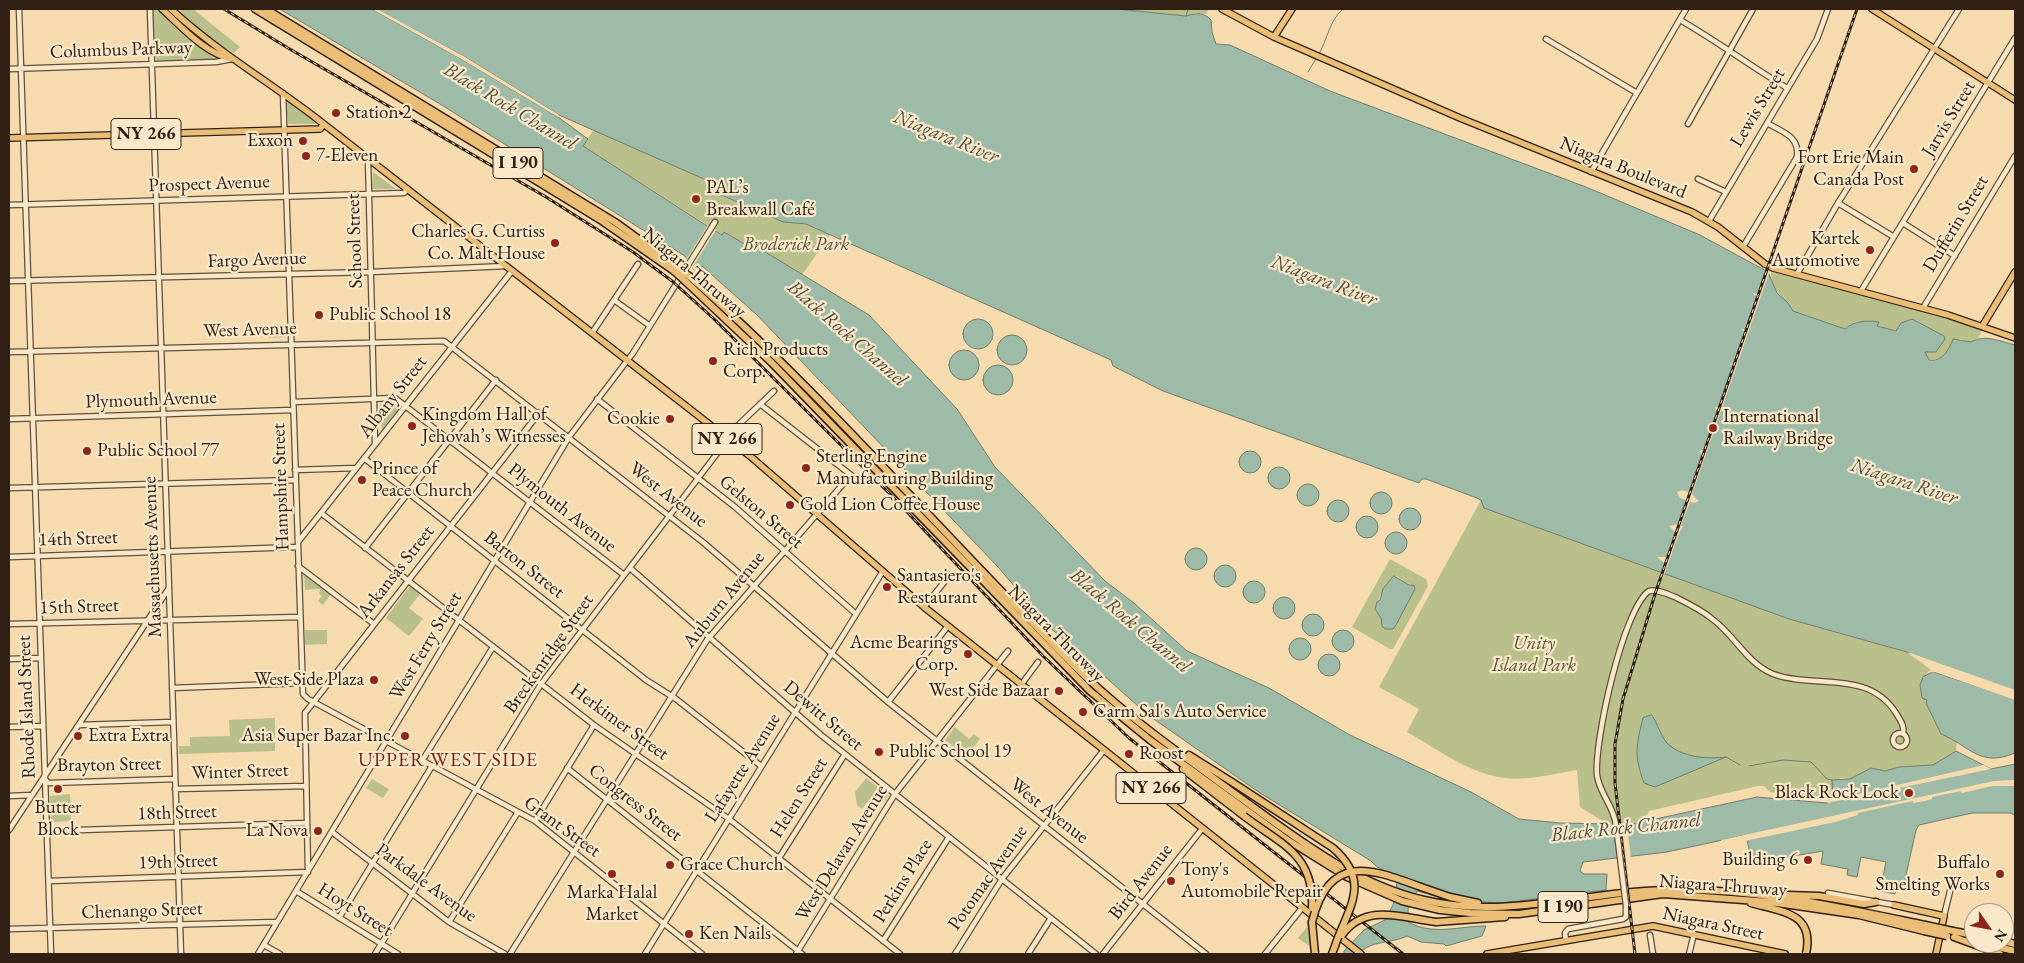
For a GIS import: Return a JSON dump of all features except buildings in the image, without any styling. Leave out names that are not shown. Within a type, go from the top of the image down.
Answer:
[{"type":"highway","name":"Niagara Thruway","points":[[255,9],[602,221],[676,269]]},
{"type":"highway","name":"Niagara Thruway","points":[[266,9],[615,222],[676,269],[794,376],[1044,637],[1089,680],[1155,734],[1322,856],[1365,880],[1420,902],[1459,906],[1507,907],[1646,891],[1699,891],[1770,896],[1845,908],[1964,939]]},
{"type":"highway","name":"Niagara Thruway","points":[[687,278],[1090,691],[1150,740],[1302,850],[1346,878],[1383,894],[1470,913],[1519,914],[1663,894],[1770,902],[1924,928]]},
{"type":"highway","points":[[1155,734],[1333,848],[1346,862],[1353,879],[1354,900],[1332,954]]},
{"type":"highway","points":[[1150,740],[1203,786],[1294,854],[1305,866],[1312,886],[1312,922],[1315,954]]},
{"type":"highway","points":[[1312,922],[1317,902],[1325,888],[1340,876],[1357,871],[1378,871],[1450,897],[1507,907]]},
{"type":"highway","points":[[1770,896],[1819,896],[1864,904],[1876,902]]},
{"type":"highway","points":[[1735,899],[1787,913],[1798,919],[1808,932],[1806,954]]},
{"type":"highway","points":[[1335,946],[1353,924],[1373,914],[1386,913],[1436,922],[1519,914]]},
{"type":"highway","name":"Niagara Thruway","points":[[1951,935],[1964,935]]},
{"type":"highway","points":[[1951,935],[2000,954]]},
{"type":"main road","points":[[162,9],[200,42],[219,54],[233,59]]},
{"type":"main road","points":[[171,9],[202,37],[324,124]]},
{"type":"main road","name":"Niagara Boulevard","points":[[1222,9],[1274,37],[1709,221],[1765,264],[1983,325],[2015,338]]},
{"type":"main road","points":[[1274,37],[1292,9]]},
{"type":"main road","points":[[1872,9],[2015,100]]},
{"type":"main road","name":"NY 266","points":[[9,138],[320,129],[324,124],[727,439],[924,607],[1360,954]]},
{"type":"main road","points":[[1983,325],[2015,272]]},
{"type":"main road","points":[[1894,905],[1944,916],[1936,954]]},
{"type":"main road","name":"Niagara Street","points":[[1487,954],[1521,951],[1566,940],[1653,926],[1785,954]]},
{"type":"street","name":"Rhode Island Street","points":[[19,9],[36,556],[51,954]]},
{"type":"street","name":"Massachusetts Avenue","points":[[150,9],[181,954]]},
{"type":"street","points":[[1590,172],[1686,9]]},
{"type":"street","points":[[1688,124],[1753,9]]},
{"type":"street","name":"Lewis Street","points":[[1709,221],[1817,39],[1828,9]]},
{"type":"street","points":[[1797,274],[1838,203],[1959,9]]},
{"type":"street","points":[[1680,20],[1729,49],[1759,72],[1787,88]]},
{"type":"street","name":"Jarvis Street","points":[[1861,291],[2015,38]]},
{"type":"street","points":[[1546,39],[1637,93]]},
{"type":"street","name":"Columbus Parkway","points":[[9,69],[152,65],[216,62],[233,59]]},
{"type":"street","name":"Hampshire Street","points":[[283,93],[302,684],[303,694],[313,702]]},
{"type":"street","points":[[1743,247],[1797,157],[1799,148],[1794,139],[1767,123]]},
{"type":"street","name":"Dufferin Street","points":[[1923,308],[2015,156]]},
{"type":"street","name":"School Street","points":[[368,158],[375,444]]},
{"type":"street","points":[[1698,179],[1726,192]]},
{"type":"street","name":"Prospect Avenue","points":[[9,205],[404,193],[408,189]]},
{"type":"street","points":[[1838,203],[1894,237]]},
{"type":"street","name":"West Ferry Street","points":[[258,954],[569,437],[627,360],[715,222]]},
{"type":"street","points":[[1903,223],[1955,256]]},
{"type":"street","points":[[592,333],[638,264]]},
{"type":"street","name":"Fargo Avenue","points":[[9,281],[371,272],[506,266]]},
{"type":"street","name":"Albany Street","points":[[297,545],[512,270]]},
{"type":"street","points":[[614,300],[650,326]]},
{"type":"street","name":"West Avenue","points":[[9,352],[438,340],[452,346],[670,516],[888,702],[1206,954]]},
{"type":"street","points":[[365,548],[496,380]]},
{"type":"street","name":"Breckenridge Street","points":[[375,954],[542,684],[727,439],[774,391]]},
{"type":"street","name":"Plymouth Avenue","points":[[293,402],[395,398],[624,576]]},
{"type":"street","name":"Gelston Street","points":[[597,399],[735,507],[856,614]]},
{"type":"street","name":"Auburn Avenue","points":[[510,954],[709,637],[851,475],[760,404]]},
{"type":"street","name":"Plymouth Avenue","points":[[9,419],[293,410]]},
{"type":"street","name":"Arkansas Street","points":[[313,702],[539,413]]},
{"type":"street","name":"Barton Street","points":[[364,458],[646,680],[672,696],[762,766]]},
{"type":"street","points":[[295,470],[356,468]]},
{"type":"street","points":[[9,488],[296,480]]},
{"type":"street","name":"Herkimer Street","points":[[321,513],[594,725],[729,819],[900,954]]},
{"type":"street","name":"14th Street","points":[[9,556],[168,552],[297,545]]},
{"type":"street","points":[[298,566],[374,624]]},
{"type":"street","name":"Dewitt Street","points":[[630,568],[845,754],[1096,954]]},
{"type":"street","name":"Lafayette Avenue","points":[[645,954],[883,571]]},
{"type":"street","points":[[924,607],[950,576]]},
{"type":"street","points":[[9,830],[169,588]]},
{"type":"street","points":[[1566,940],[1565,933],[1568,929],[1623,919],[1626,905],[1615,815],[1609,800],[1600,788],[1597,774],[1602,728],[1625,631],[1643,595],[1649,590],[1667,594],[1711,618],[1739,648],[1771,673],[1795,679],[1854,684],[1874,692],[1893,708],[1903,726],[1903,734]]},
{"type":"street","name":"15th Street","points":[[9,624],[300,617]]},
{"type":"street","points":[[888,702],[948,626]]},
{"type":"street","points":[[422,761],[493,647]]},
{"type":"street","name":"West Delavan Avenue","points":[[798,953],[895,794],[1008,652]]},
{"type":"street","points":[[9,659],[41,658]]},
{"type":"street","points":[[1021,684],[1038,662]]},
{"type":"street","points":[[172,688],[302,684]]},
{"type":"street","points":[[308,872],[304,718],[313,702]]},
{"type":"street","name":"Grant Street","points":[[313,702],[535,821],[702,954]]},
{"type":"street","points":[[78,725],[173,722]]},
{"type":"street","points":[[535,821],[594,725]]},
{"type":"street","points":[[9,727],[43,726]]},
{"type":"street","name":"Potomac Avenue","points":[[955,954],[1002,879],[1104,750]]},
{"type":"street","name":"Helen Street","points":[[779,858],[845,754]]},
{"type":"street","points":[[338,918],[432,766]]},
{"type":"street","name":"Congress Street","points":[[567,768],[697,870],[798,953]]},
{"type":"street","name":"Brayton Street","points":[[44,779],[49,782],[175,779]]},
{"type":"street","name":"Winter Street","points":[[175,789],[306,786]]},
{"type":"street","points":[[9,796],[32,796]]},
{"type":"street","points":[[449,922],[518,812]]},
{"type":"street","name":"18th Street","points":[[47,831],[307,824]]},
{"type":"street","name":"Bird Avenue","points":[[1103,954],[1202,829]]},
{"type":"street","name":"Parkdale Avenue","points":[[332,832],[449,922],[505,954]]},
{"type":"street","name":"Perkins Place","points":[[883,941],[949,837]]},
{"type":"street","name":"19th Street","points":[[49,881],[308,872]]},
{"type":"street","points":[[1944,916],[1951,887]]},
{"type":"street","name":"Hoyt Street","points":[[296,891],[398,954]]},
{"type":"street","points":[[1828,893],[1894,905]]},
{"type":"street","points":[[1265,954],[1302,908]]},
{"type":"street","points":[[1028,954],[1051,918]]},
{"type":"street","name":"Chenango Street","points":[[9,929],[278,922]]},
{"type":"street","points":[[1689,954],[1694,934]]},
{"type":"street","points":[[1650,936],[1653,954]]},
{"type":"street","points":[[264,945],[280,954]]},
{"type":"green space","points":[[152,9],[158,9],[197,43],[220,57],[220,60],[156,61]]},
{"type":"green space","points":[[178,9],[193,9],[240,47],[234,53],[210,39]]},
{"type":"green space","points":[[1116,9],[1209,9],[1206,14],[1196,13],[1186,16]]},
{"type":"green space","points":[[289,101],[315,121],[316,124],[288,124],[286,103]]},
{"type":"green space","name":"Broderick Park","points":[[594,129],[723,187],[720,195],[783,222],[805,224],[830,235],[802,275],[758,248],[756,251],[725,232],[723,235],[583,146]]},
{"type":"green space","points":[[373,172],[396,189],[372,189]]},
{"type":"green space","points":[[1771,272],[1984,327],[1978,338],[1971,342],[1960,339],[1941,358],[1929,360],[1925,352],[1944,336],[1912,319],[1903,323],[1896,331],[1877,326],[1879,322],[1856,322],[1845,329],[1793,311],[1772,285]]},
{"type":"green space","points":[[285,324],[285,337],[269,338],[269,325]]},
{"type":"green space","points":[[394,402],[401,407],[382,430],[380,404]]},
{"type":"green space","name":"Unity Island Park","points":[[1481,500],[1484,508],[1789,619],[1907,652],[1934,672],[1926,703],[1941,734],[1957,740],[1956,751],[1933,765],[1899,767],[1885,771],[1871,768],[1850,779],[1841,778],[1832,787],[1834,797],[1830,798],[1770,792],[1764,786],[1758,786],[1649,811],[1643,823],[1614,828],[1580,807],[1577,770],[1511,779],[1479,772],[1464,765],[1407,732],[1419,709],[1379,687]]},
{"type":"green space","points":[[1390,559],[1426,579],[1428,586],[1393,649],[1352,627]],"holes":[[[1397,576],[1406,583],[1415,585],[1415,589],[1391,629],[1385,629],[1375,609],[1381,595],[1389,582]]]},
{"type":"green space","points":[[306,575],[331,594],[323,605],[318,601],[322,596],[319,594],[320,589],[305,590],[304,576]]},
{"type":"green space","points":[[410,586],[420,594],[409,608],[423,619],[409,636],[386,618]]},
{"type":"green space","points":[[305,630],[327,630],[327,644],[305,645]]},
{"type":"green space","points":[[275,718],[275,751],[179,754],[179,746],[190,746],[190,737],[230,736],[229,720]]},
{"type":"green space","points":[[955,727],[969,739],[974,734],[980,739],[966,757],[945,740]]},
{"type":"green space","points":[[866,778],[888,795],[885,801],[875,793],[862,809],[857,805],[855,792]]},
{"type":"green space","points":[[372,779],[389,789],[383,798],[366,788]]},
{"type":"green space","points":[[70,794],[71,821],[51,822],[50,796]]},
{"type":"green space","points":[[1307,920],[1309,921],[1313,954],[1311,954],[1309,946],[1298,938],[1307,927]]},
{"type":"water","name":"Black Rock Channel","points":[[280,9],[372,9],[463,60],[558,117],[588,139],[583,146],[704,224],[722,235],[724,232],[755,250],[757,247],[869,315],[957,409],[995,467],[1105,581],[1134,603],[1187,651],[1269,688],[1350,735],[1471,792],[1519,819],[1560,823],[1607,824],[1614,828],[1757,797],[1827,803],[1833,797],[1832,780],[1850,779],[1871,768],[1885,771],[1899,767],[1933,765],[1956,751],[1991,769],[2015,764],[2015,816],[2011,813],[1972,813],[1919,825],[1916,830],[1904,884],[1897,882],[1895,894],[1880,891],[1886,862],[1861,857],[1857,877],[1847,875],[1848,869],[1821,864],[1823,851],[1752,863],[1746,835],[1667,852],[1583,862],[1580,871],[1584,874],[1607,874],[1606,890],[1503,903],[1482,902],[1451,895],[1449,900],[1417,891],[1408,909],[1408,922],[1427,929],[1486,926],[1482,936],[1446,946],[1444,944],[1421,942],[1407,936],[1369,946],[1359,954],[1344,954],[1344,951],[1364,930],[1385,920],[1393,905],[1398,877],[1377,867],[1371,861],[1260,793],[1148,715],[1046,624],[999,568],[757,315],[702,266],[694,270],[685,256],[440,104]]},
{"type":"water","name":"Niagara River","points":[[376,9],[1116,9],[1186,16],[1203,14],[1211,20],[1216,44],[1230,45],[1330,91],[1586,187],[1700,235],[1768,272],[1777,293],[1788,303],[1793,311],[1845,329],[1857,323],[1870,321],[1879,322],[1877,326],[1896,331],[1901,323],[1912,319],[1944,336],[1945,339],[1936,352],[1925,352],[1929,360],[1941,357],[1947,351],[1953,339],[1971,342],[1987,338],[2015,345],[2015,691],[1907,652],[1789,619],[1484,508],[1481,500],[1477,498],[1426,479],[1422,479],[1419,483],[1163,391],[1113,366],[1111,360],[806,224],[783,222],[719,194],[722,187],[559,115],[465,57]]},
{"type":"water","points":[[978,319],[984,320],[992,328],[992,340],[984,348],[978,349],[972,348],[964,340],[963,334],[964,328],[972,320]]},
{"type":"water","points":[[1012,335],[1018,336],[1026,344],[1026,356],[1018,364],[1012,365],[1006,364],[998,356],[997,350],[998,344],[1006,336]]},
{"type":"water","points":[[964,350],[970,351],[978,359],[978,371],[970,379],[964,380],[958,379],[950,371],[949,365],[950,359],[958,351]]},
{"type":"water","points":[[998,365],[1004,366],[1012,374],[1012,386],[1004,394],[998,395],[992,394],[984,386],[983,380],[984,374],[992,366]]},
{"type":"water","points":[[1250,451],[1258,454],[1261,462],[1258,470],[1250,473],[1242,470],[1239,462],[1242,454]]},
{"type":"water","points":[[1279,467],[1287,470],[1290,478],[1287,486],[1279,489],[1271,486],[1268,478],[1271,470]]},
{"type":"water","points":[[1308,484],[1316,487],[1319,495],[1316,503],[1308,506],[1300,503],[1297,495],[1300,487]]},
{"type":"water","points":[[1381,492],[1389,495],[1392,503],[1389,511],[1381,514],[1373,511],[1370,503],[1373,495]]},
{"type":"water","points":[[1338,500],[1346,503],[1349,511],[1346,519],[1338,522],[1330,519],[1327,511],[1330,503]]},
{"type":"water","points":[[1410,508],[1418,511],[1421,519],[1418,527],[1410,530],[1402,527],[1399,519],[1402,511]]},
{"type":"water","points":[[1367,516],[1375,519],[1378,527],[1375,535],[1367,538],[1359,535],[1356,527],[1359,519]]},
{"type":"water","points":[[1396,532],[1404,535],[1407,543],[1404,551],[1396,554],[1388,551],[1385,543],[1388,535]]},
{"type":"water","points":[[1196,548],[1204,551],[1207,559],[1204,567],[1196,570],[1188,567],[1185,559],[1188,551]]},
{"type":"water","points":[[1225,565],[1233,568],[1236,576],[1233,584],[1225,587],[1217,584],[1214,576],[1217,568]]},
{"type":"water","points":[[1394,576],[1409,585],[1414,585],[1415,589],[1393,629],[1385,629],[1375,609],[1383,589]]},
{"type":"water","points":[[1254,581],[1262,584],[1265,592],[1262,600],[1254,603],[1246,600],[1243,592],[1246,584]]},
{"type":"water","points":[[1284,597],[1292,600],[1295,608],[1292,616],[1284,619],[1276,616],[1273,608],[1276,600]]},
{"type":"water","points":[[1313,614],[1321,617],[1324,625],[1321,633],[1313,636],[1305,633],[1302,625],[1305,617]]},
{"type":"water","points":[[1343,630],[1351,633],[1354,641],[1351,649],[1343,652],[1335,649],[1332,641],[1335,633]]},
{"type":"water","points":[[1300,638],[1308,641],[1311,649],[1308,657],[1300,660],[1292,657],[1289,649],[1292,641]]},
{"type":"water","points":[[1329,654],[1337,657],[1340,665],[1337,673],[1329,676],[1321,673],[1318,665],[1321,657]]},
{"type":"water","points":[[1934,672],[2015,699],[2015,753],[2003,757],[1984,757],[1941,734],[1926,703],[1927,700],[1922,698],[1920,685],[1923,677]]},
{"type":"water","points":[[1652,715],[1667,743],[1680,752],[1687,755],[1711,758],[1726,757],[1655,787],[1644,783],[1637,758],[1637,750],[1643,718]]},
{"type":"pier","points":[[372,9],[377,9],[465,57],[559,115],[558,117],[463,60]]},
{"type":"pier","points":[[708,225],[716,230],[691,270],[685,261]]},
{"type":"pier","name":"International Railway Bridge","points":[[1767,268],[1770,270],[1692,494],[1699,501],[1690,502],[1681,525],[1683,527],[1679,533],[1663,578],[1660,576],[1664,563],[1657,557],[1666,557],[1675,532],[1669,526],[1678,524],[1686,500],[1680,498],[1677,492],[1682,490],[1689,492],[1702,455],[1699,451],[1703,450],[1717,410],[1714,407],[1719,407],[1733,366],[1730,364],[1734,363],[1745,332],[1741,329],[1746,329],[1757,297],[1752,293],[1758,294]]},
{"type":"pier","points":[[1908,652],[2015,690],[2015,693],[1912,656]]},
{"type":"pier","points":[[1934,669],[2015,697],[2015,700],[1935,672],[1925,673]]},
{"type":"pier","points":[[1984,765],[1991,769],[1827,803],[1830,798],[1853,792],[1854,795]]},
{"type":"pier","points":[[2014,780],[2015,786],[1992,786],[1962,793],[1961,791],[1932,797],[1932,799],[1925,801],[1913,803],[1913,801],[1858,813],[1858,815],[1835,822],[1745,841],[1744,838],[1722,842],[1721,840],[1994,781]]},
{"type":"pier","points":[[1627,823],[1631,859],[1619,860],[1615,825]]},
{"type":"waterway","points":[[1186,16],[1188,9]]},
{"type":"waterway","points":[[1319,54],[1335,18],[1343,9]]},
{"type":"waterway","points":[[1308,72],[1317,57]]},
{"type":"waterway","points":[[1726,757],[1740,765]]},
{"type":"waterway","points":[[1749,766],[1783,760],[1811,762],[1827,779],[1832,780]]},
{"type":"railway","points":[[224,9],[546,197],[633,252],[672,281],[713,318],[891,495],[1043,656],[1129,738],[1403,954]]},
{"type":"railway","points":[[1635,954],[1615,783],[1615,744],[1623,699],[1655,594],[1857,9]]},
{"type":"place","name":"Station 2","points":[[336,113]]},
{"type":"place","name":"Exxon","points":[[303,141]]},
{"type":"place","name":"7-Eleven","points":[[306,156]]},
{"type":"place","name":"Fort Erie Main Canada Post","points":[[1914,169]]},
{"type":"place","name":"PAL’s Breakwall Café","points":[[696,199]]},
{"type":"place","name":"Charles G. Curtiss Co. Malt House","points":[[555,243]]},
{"type":"place","name":"Kartek Automotive","points":[[1870,250]]},
{"type":"place","name":"Public School 18","points":[[319,315]]},
{"type":"place","name":"Rich Products Corp.","points":[[713,361]]},
{"type":"place","name":"Cookie","points":[[670,419]]},
{"type":"place","name":"Kingdom Hall of Jehovah’s Witnesses","points":[[412,426]]},
{"type":"place","name":"International Railway Bridge","points":[[1713,428]]},
{"type":"place","name":"Public School 77","points":[[87,451]]},
{"type":"place","name":"Sterling Engine Manufacturing Building","points":[[806,468]]},
{"type":"place","name":"Prince of Peace Church","points":[[362,480]]},
{"type":"place","name":"Gold Lion Coffee House","points":[[790,505]]},
{"type":"place","name":"Santasiero's Restaurant","points":[[887,587]]},
{"type":"place","name":"Acme Bearings Corp.","points":[[968,654]]},
{"type":"place","name":"West Side Plaza","points":[[374,680]]},
{"type":"place","name":"West Side Bazaar","points":[[1059,691]]},
{"type":"place","name":"Carm Sal's Auto Service","points":[[1083,712]]},
{"type":"place","name":"Extra Extra","points":[[78,736]]},
{"type":"place","name":"Asia Super Bazar Inc.","points":[[405,736]]},
{"type":"place","name":"Public School 19","points":[[879,752]]},
{"type":"place","name":"Roost","points":[[1129,754]]},
{"type":"place","name":"Butter Block","points":[[58,789]]},
{"type":"place","name":"Black Rock Lock","points":[[1909,793]]},
{"type":"place","name":"La Nova","points":[[318,831]]},
{"type":"place","name":"Building 6","points":[[1808,860]]},
{"type":"place","name":"Grace Church","points":[[670,865]]},
{"type":"place","name":"Marka Halal Market","points":[[612,874]]},
{"type":"place","name":"Buffalo Smelting Works","points":[[2000,874]]},
{"type":"place","name":"Tony's Automobile Repair","points":[[1171,881]]},
{"type":"place","name":"Ken Nails","points":[[689,934]]},
{"type":"district","name":"UPPER WEST SIDE","points":[[448,761]]}]
